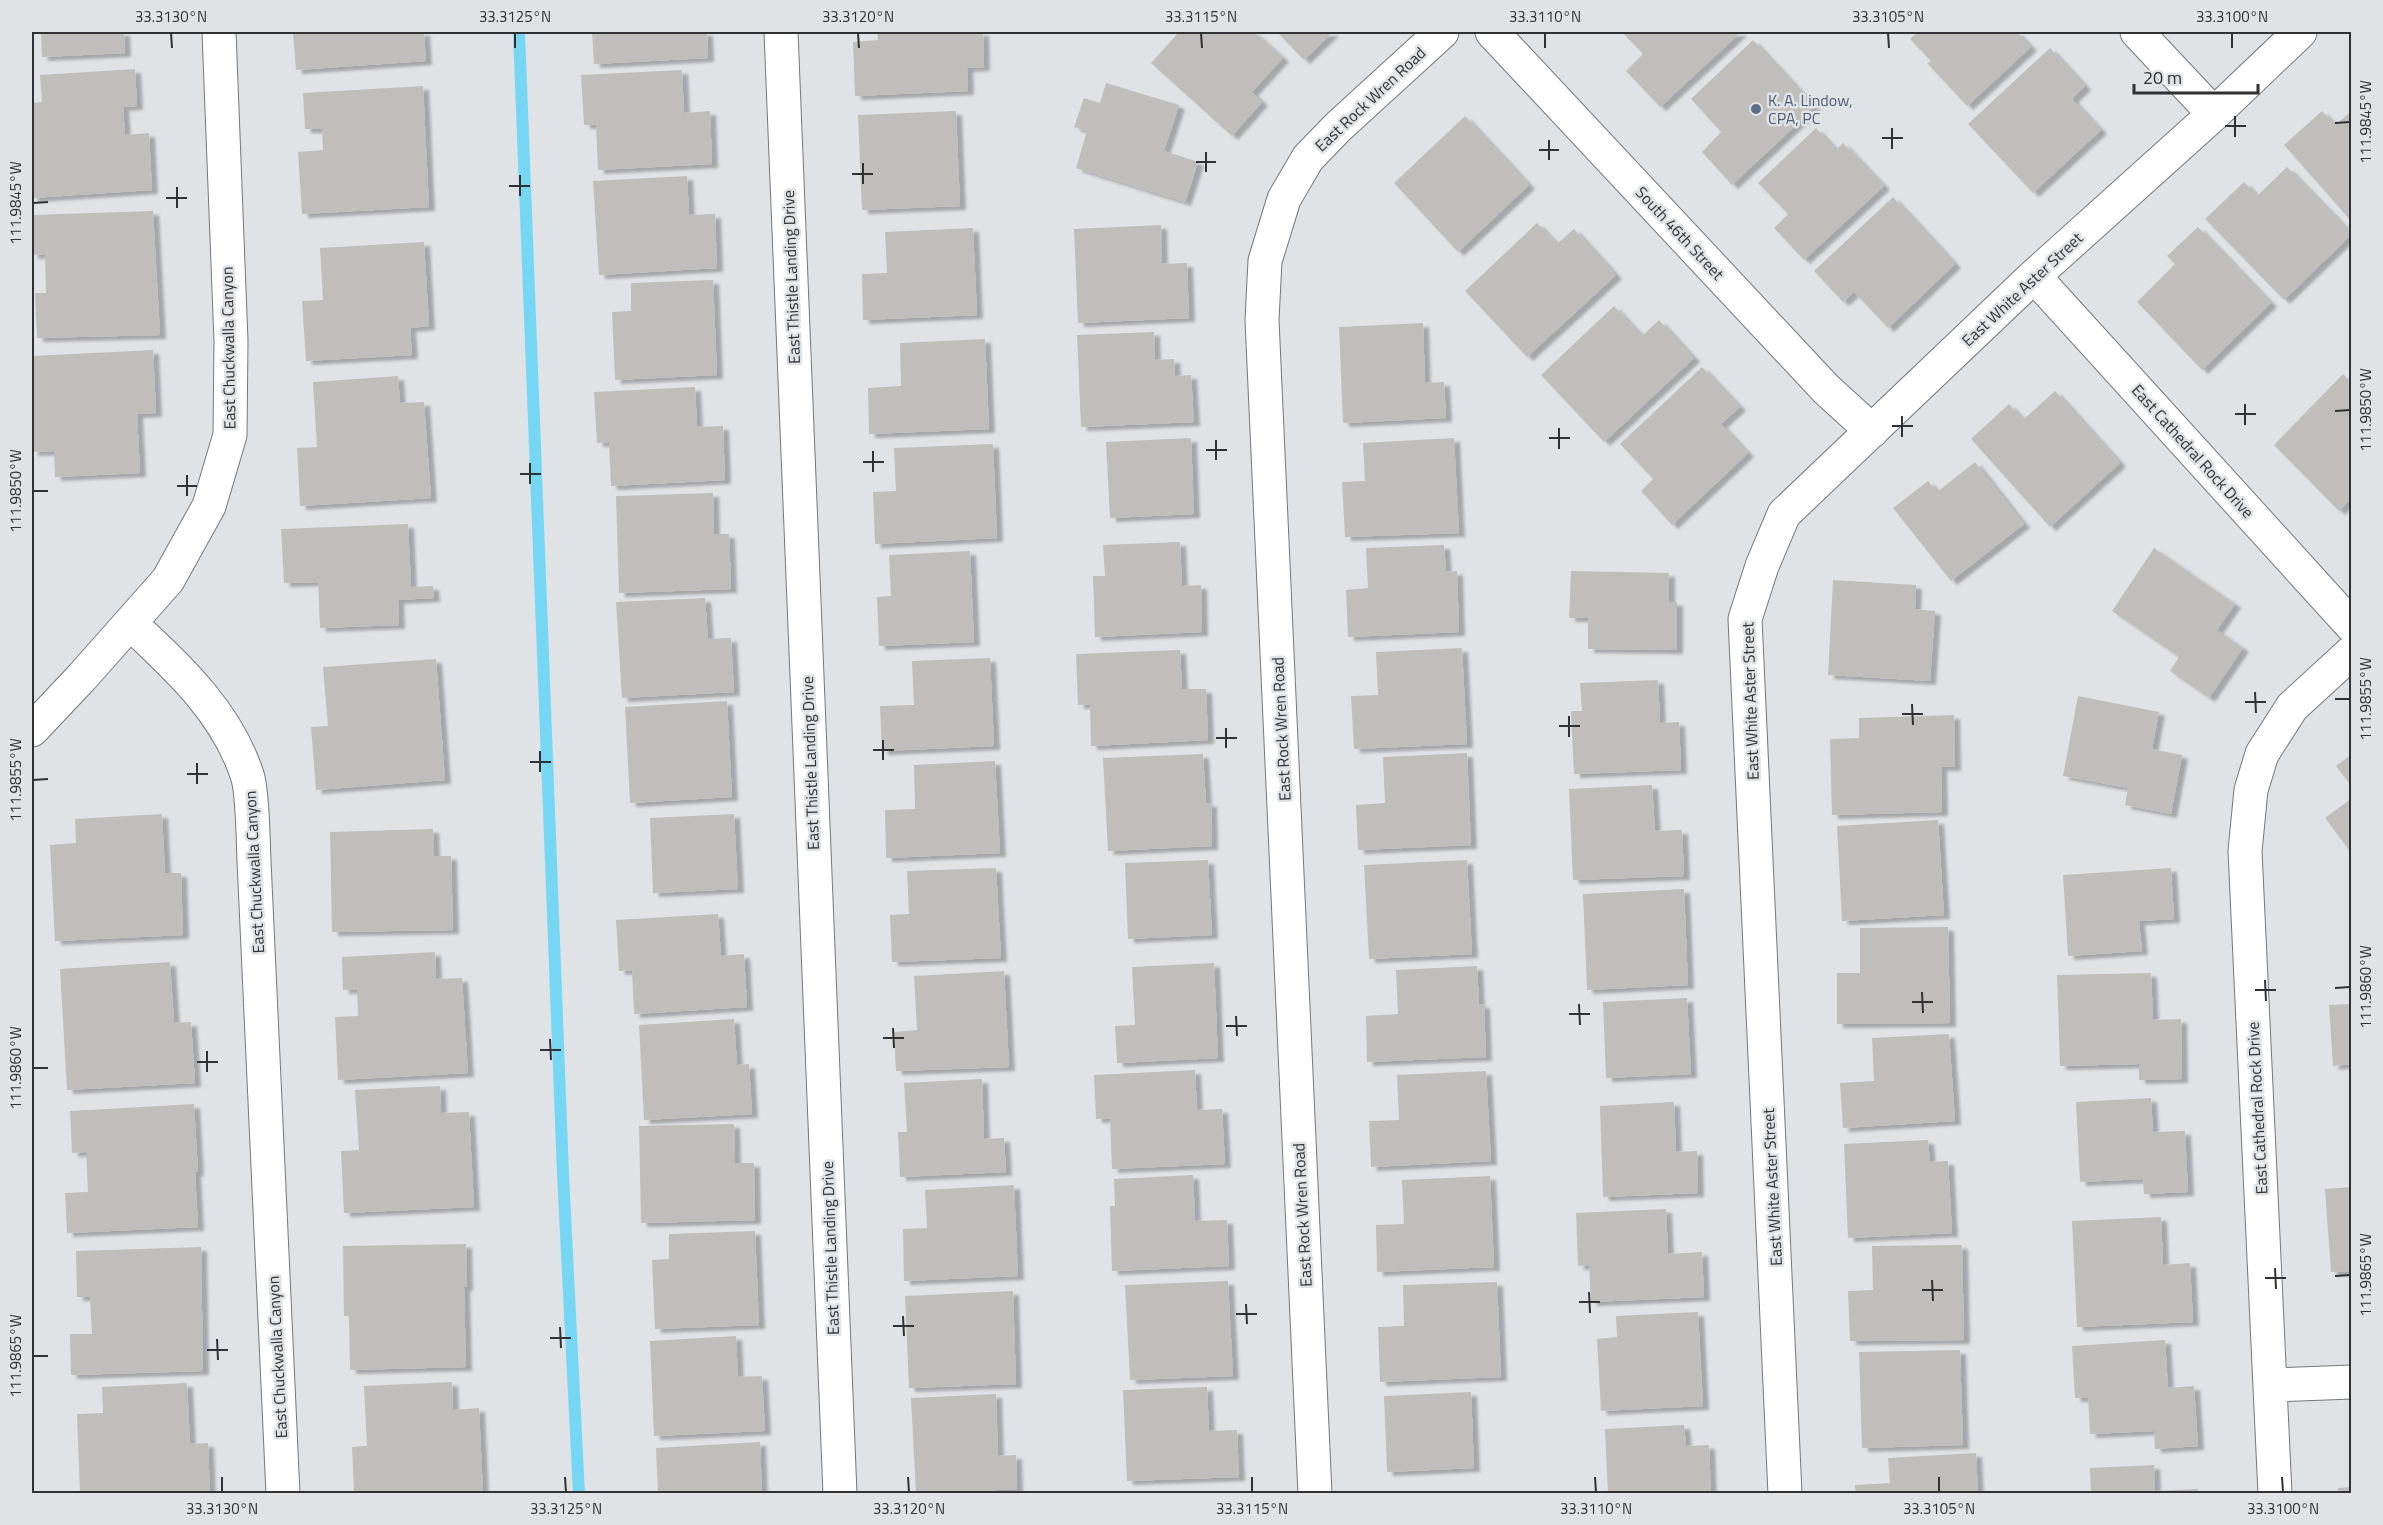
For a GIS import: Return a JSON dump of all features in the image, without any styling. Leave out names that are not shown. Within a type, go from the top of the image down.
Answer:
[{"type":"street","name":"East Chuckwalla Canyon","points":[[219,32],[231,341],[230,435],[209,506],[168,580],[130,623],[186,676],[224,723],[248,780],[254,861],[283,1494]]},
{"type":"street","name":"East Thistle Landing Drive","points":[[781,32],[840,1494]]},
{"type":"street","name":"East Rock Wren Road","points":[[1315,1494],[1263,332],[1265,261],[1284,199],[1308,158],[1338,127],[1442,32]]},
{"type":"street","name":"South 46th Street","points":[[1492,32],[1826,390],[1872,430]]},
{"type":"street","points":[[2137,32],[2214,114]]},
{"type":"street","name":"East White Aster Street","points":[[1785,1494],[1745,619],[1762,566],[1784,514],[2034,276],[2214,114],[2300,32]]},
{"type":"street","name":"East Cathedral Rock Drive","points":[[2034,276],[2352,626]]},
{"type":"street","points":[[32,730],[130,623]]},
{"type":"street","name":"East Cathedral Rock Drive","points":[[2275,1494],[2245,851],[2251,790],[2262,754],[2292,707],[2352,652]]},
{"type":"street","points":[[2270,1385],[2352,1382]]},
{"type":"building","points":[[41,32],[124,32],[125,53],[42,57]]},
{"type":"building","points":[[293,32],[424,32],[426,61],[296,70]]},
{"type":"building","points":[[592,32],[707,32],[708,58],[594,64]]},
{"type":"building","points":[[877,32],[983,32],[984,67],[967,68],[968,91],[855,96],[853,42],[878,40]]},
{"type":"building","points":[[1179,32],[1254,32],[1283,58],[1252,92],[1262,102],[1232,136],[1151,63]]},
{"type":"building","points":[[1277,32],[1333,32],[1304,60]]},
{"type":"building","points":[[1622,32],[1741,32],[1660,107],[1626,71],[1643,54]]},
{"type":"building","points":[[1918,32],[2017,32],[2031,47],[1967,106],[1927,63],[1931,61],[1910,39]]},
{"type":"building","points":[[1753,40],[1815,107],[1732,185],[1702,152],[1721,132],[1691,99]]},
{"type":"building","points":[[2050,48],[2085,86],[2072,99],[2101,130],[2033,193],[1968,124]]},
{"type":"building","points":[[135,69],[137,106],[123,107],[125,135],[149,133],[152,190],[32,198],[32,103],[42,102],[40,75]]},
{"type":"building","points":[[682,70],[684,113],[710,111],[712,164],[598,170],[596,125],[584,125],[581,75]]},
{"type":"building","points":[[1106,83],[1179,105],[1164,151],[1198,162],[1185,202],[1076,168],[1087,131],[1074,127],[1084,98],[1100,103]]},
{"type":"building","points":[[423,86],[429,207],[302,214],[298,152],[323,150],[322,129],[305,129],[303,93]]},
{"type":"building","points":[[956,111],[960,206],[862,210],[858,115]]},
{"type":"building","points":[[2322,111],[2335,125],[2352,111],[2352,222],[2284,145]]},
{"type":"building","points":[[1465,116],[1529,185],[1458,252],[1394,183]]},
{"type":"building","points":[[1816,128],[1836,150],[1843,143],[1884,186],[1804,260],[1774,228],[1788,214],[1758,183]]},
{"type":"building","points":[[2287,167],[2352,234],[2284,300],[2205,219],[2244,182],[2257,196]]},
{"type":"building","points":[[687,176],[689,215],[715,214],[717,268],[599,275],[593,181]]},
{"type":"building","points":[[1893,197],[1955,264],[1888,328],[1854,292],[1843,302],[1814,271]]},
{"type":"building","points":[[153,211],[160,335],[37,338],[35,293],[46,293],[45,254],[32,255],[32,215]]},
{"type":"building","points":[[1537,223],[1557,244],[1574,229],[1616,275],[1527,357],[1465,291]]},
{"type":"building","points":[[1161,225],[1162,264],[1187,263],[1189,318],[1078,323],[1074,229]]},
{"type":"building","points":[[2198,227],[2271,303],[2202,370],[2137,302],[2175,264],[2167,256]]},
{"type":"building","points":[[973,228],[977,315],[863,320],[862,274],[887,273],[885,232]]},
{"type":"building","points":[[424,242],[429,326],[410,328],[412,355],[306,361],[302,301],[323,300],[320,248]]},
{"type":"building","points":[[713,280],[717,375],[615,380],[612,312],[631,311],[631,283]]},
{"type":"building","points":[[1614,306],[1642,336],[1659,320],[1694,358],[1604,442],[1541,375]]},
{"type":"building","points":[[1423,323],[1425,383],[1444,382],[1446,418],[1343,423],[1339,327]]},
{"type":"building","points":[[1154,332],[1155,360],[1174,359],[1175,376],[1191,375],[1194,422],[1081,427],[1077,335]]},
{"type":"building","points":[[985,339],[989,429],[869,434],[868,388],[901,386],[900,343]]},
{"type":"building","points":[[153,350],[156,413],[137,414],[140,473],[55,477],[54,451],[32,452],[32,356]]},
{"type":"building","points":[[1702,367],[1740,407],[1721,424],[1748,453],[1672,525],[1641,491],[1653,479],[1620,444]]},
{"type":"building","points":[[2343,374],[2352,383],[2352,498],[2339,511],[2274,445]]},
{"type":"building","points":[[398,376],[400,403],[424,402],[431,498],[300,506],[297,448],[317,447],[313,382]]},
{"type":"building","points":[[695,387],[697,427],[723,426],[725,480],[611,486],[609,442],[597,443],[594,392]]},
{"type":"building","points":[[2055,391],[2120,463],[2050,527],[1971,439],[2009,404],[2023,420]]},
{"type":"building","points":[[1191,438],[1194,514],[1110,518],[1106,442]]},
{"type":"building","points":[[1454,438],[1459,533],[1345,537],[1342,482],[1365,481],[1363,443]]},
{"type":"building","points":[[993,444],[997,538],[875,544],[873,492],[896,491],[894,448]]},
{"type":"building","points":[[1975,462],[2024,524],[1951,581],[1893,508],[1928,481],[1937,492]]},
{"type":"building","points":[[713,493],[714,534],[729,534],[731,589],[619,593],[616,496]]},
{"type":"building","points":[[408,524],[411,587],[433,586],[434,598],[398,600],[399,625],[320,628],[318,582],[284,583],[281,529]]},
{"type":"building","points":[[1180,542],[1182,586],[1201,585],[1202,632],[1095,637],[1093,576],[1105,576],[1103,545]]},
{"type":"building","points":[[1444,545],[1446,572],[1457,571],[1459,632],[1348,637],[1346,590],[1368,588],[1366,548]]},
{"type":"building","points":[[2154,548],[2235,604],[2217,630],[2243,648],[2209,698],[2170,671],[2179,657],[2112,611]]},
{"type":"building","points":[[970,551],[974,642],[879,646],[877,597],[891,596],[889,555]]},
{"type":"building","points":[[1571,571],[1669,573],[1669,602],[1677,602],[1677,650],[1588,649],[1588,618],[1569,618]]},
{"type":"building","points":[[1833,580],[1916,585],[1915,609],[1935,611],[1930,681],[1828,675]]},
{"type":"building","points":[[705,598],[708,639],[731,638],[734,692],[622,698],[616,602]]},
{"type":"building","points":[[1462,648],[1467,744],[1354,749],[1351,696],[1378,695],[1376,652]]},
{"type":"building","points":[[1180,650],[1182,689],[1206,689],[1208,740],[1091,746],[1090,704],[1078,705],[1076,654]]},
{"type":"building","points":[[990,658],[994,746],[882,751],[880,706],[914,705],[912,661]]},
{"type":"building","points":[[436,659],[445,780],[316,790],[311,727],[328,726],[323,667]]},
{"type":"building","points":[[1658,680],[1660,723],[1679,722],[1681,770],[1574,774],[1571,711],[1582,711],[1580,683]]},
{"type":"building","points":[[2078,696],[2159,712],[2152,749],[2182,755],[2171,814],[2125,805],[2128,788],[2063,776]]},
{"type":"building","points":[[727,701],[732,797],[630,803],[625,707]]},
{"type":"building","points":[[1954,715],[1955,767],[1941,767],[1942,812],[1832,815],[1830,739],[1859,738],[1859,718]]},
{"type":"building","points":[[1467,753],[1471,845],[1358,850],[1356,805],[1385,803],[1383,757]]},
{"type":"building","points":[[1203,754],[1206,803],[1211,803],[1212,846],[1108,851],[1103,758]]},
{"type":"building","points":[[2352,754],[2352,787],[2336,766]]},
{"type":"building","points":[[995,761],[1000,853],[886,858],[885,810],[915,809],[914,765]]},
{"type":"building","points":[[1652,785],[1655,831],[1682,830],[1684,876],[1573,880],[1569,789]]},
{"type":"building","points":[[2352,798],[2352,854],[2325,818]]},
{"type":"building","points":[[162,814],[165,873],[181,873],[183,935],[55,941],[50,845],[76,843],[75,819]]},
{"type":"building","points":[[734,814],[738,889],[653,893],[650,818]]},
{"type":"building","points":[[1938,820],[1944,915],[1842,921],[1837,826]]},
{"type":"building","points":[[433,829],[434,856],[451,856],[453,930],[332,932],[330,832]]},
{"type":"building","points":[[1208,860],[1212,935],[1128,939],[1125,863]]},
{"type":"building","points":[[1467,860],[1472,954],[1369,959],[1364,865]]},
{"type":"building","points":[[996,868],[1001,958],[892,962],[890,915],[909,914],[907,871]]},
{"type":"building","points":[[2171,868],[2174,919],[2139,921],[2142,951],[2068,956],[2063,875]]},
{"type":"building","points":[[1684,889],[1688,985],[1587,990],[1583,894]]},
{"type":"building","points":[[718,914],[721,956],[744,954],[747,1007],[634,1014],[632,970],[619,971],[616,920]]},
{"type":"building","points":[[1948,927],[1950,1023],[1837,1024],[1837,973],[1860,973],[1860,928]]},
{"type":"building","points":[[435,952],[436,979],[462,978],[468,1073],[338,1080],[335,1017],[358,1016],[357,989],[343,990],[342,957]]},
{"type":"building","points":[[170,962],[174,1023],[191,1022],[195,1083],[67,1090],[60,969]]},
{"type":"building","points":[[1214,963],[1218,1058],[1117,1063],[1115,1026],[1135,1025],[1132,967]]},
{"type":"building","points":[[1477,966],[1479,1004],[1484,1004],[1486,1057],[1367,1062],[1366,1016],[1398,1014],[1396,970]]},
{"type":"building","points":[[1004,971],[1009,1067],[896,1071],[894,1032],[917,1030],[914,976]]},
{"type":"building","points":[[2151,973],[2153,1020],[2181,1019],[2182,1079],[2139,1080],[2139,1064],[2060,1066],[2057,975]]},
{"type":"building","points":[[1687,998],[1691,1074],[1606,1078],[1603,1002]]},
{"type":"building","points":[[2352,1004],[2352,1064],[2333,1066],[2329,1005]]},
{"type":"building","points":[[734,1019],[737,1065],[749,1064],[752,1114],[644,1120],[639,1025]]},
{"type":"building","points":[[1949,1034],[1955,1121],[1843,1128],[1840,1083],[1874,1081],[1872,1038]]},
{"type":"building","points":[[1195,1070],[1197,1110],[1222,1109],[1225,1164],[1112,1169],[1110,1118],[1096,1119],[1094,1075]]},
{"type":"building","points":[[1486,1071],[1491,1161],[1371,1167],[1369,1121],[1399,1120],[1397,1075]]},
{"type":"building","points":[[982,1079],[984,1139],[1004,1138],[1006,1172],[900,1177],[898,1132],[907,1132],[904,1083]]},
{"type":"building","points":[[440,1086],[441,1113],[469,1112],[474,1207],[344,1213],[341,1151],[359,1150],[355,1090]]},
{"type":"building","points":[[2151,1098],[2153,1132],[2185,1131],[2188,1192],[2144,1194],[2143,1179],[2080,1182],[2076,1102]]},
{"type":"building","points":[[1674,1102],[1676,1152],[1697,1151],[1698,1193],[1603,1197],[1600,1106]]},
{"type":"building","points":[[194,1104],[198,1227],[67,1233],[65,1193],[88,1192],[86,1152],[72,1153],[70,1111]]},
{"type":"building","points":[[734,1124],[735,1163],[754,1163],[755,1220],[641,1223],[639,1126]]},
{"type":"building","points":[[1928,1140],[1930,1162],[1948,1161],[1952,1233],[1848,1238],[1844,1144]]},
{"type":"building","points":[[1193,1175],[1195,1221],[1227,1220],[1229,1266],[1112,1271],[1110,1206],[1115,1206],[1114,1179]]},
{"type":"building","points":[[1490,1176],[1494,1267],[1377,1272],[1376,1225],[1404,1224],[1402,1180]]},
{"type":"building","points":[[1014,1185],[1018,1276],[904,1281],[903,1229],[927,1228],[925,1190]]},
{"type":"building","points":[[2352,1187],[2352,1271],[2331,1272],[2325,1189]]},
{"type":"building","points":[[1666,1209],[1668,1254],[1702,1252],[1704,1297],[1591,1302],[1589,1265],[1578,1266],[1576,1213]]},
{"type":"building","points":[[2161,1217],[2163,1265],[2190,1263],[2193,1322],[2077,1327],[2072,1221]]},
{"type":"building","points":[[755,1231],[759,1325],[655,1329],[652,1260],[669,1259],[669,1234]]},
{"type":"building","points":[[466,1244],[467,1287],[464,1287],[466,1367],[350,1370],[349,1316],[344,1316],[343,1246]]},
{"type":"building","points":[[1962,1245],[1964,1340],[1850,1341],[1848,1291],[1873,1290],[1872,1246]]},
{"type":"building","points":[[201,1247],[203,1371],[71,1375],[70,1334],[92,1334],[90,1297],[77,1297],[76,1251]]},
{"type":"building","points":[[1228,1281],[1233,1376],[1130,1380],[1125,1285]]},
{"type":"building","points":[[1497,1282],[1501,1377],[1380,1382],[1378,1327],[1404,1326],[1403,1285]]},
{"type":"building","points":[[1013,1291],[1016,1384],[909,1388],[905,1296]]},
{"type":"building","points":[[1698,1312],[1703,1406],[1601,1411],[1597,1339],[1617,1337],[1616,1316]]},
{"type":"building","points":[[736,1336],[738,1377],[762,1376],[765,1431],[654,1436],[650,1341]]},
{"type":"building","points":[[2165,1340],[2168,1388],[2194,1386],[2198,1446],[2155,1449],[2154,1431],[2090,1434],[2088,1398],[2075,1398],[2072,1346]]},
{"type":"building","points":[[1960,1350],[1963,1445],[1862,1448],[1859,1352]]},
{"type":"building","points":[[452,1382],[453,1410],[479,1408],[483,1494],[354,1494],[352,1447],[367,1446],[364,1386]]},
{"type":"building","points":[[187,1383],[190,1444],[208,1443],[210,1494],[80,1494],[77,1414],[103,1413],[102,1387]]},
{"type":"building","points":[[1207,1387],[1209,1431],[1237,1430],[1239,1477],[1127,1481],[1123,1390]]},
{"type":"building","points":[[1471,1392],[1474,1468],[1387,1472],[1384,1396]]},
{"type":"building","points":[[996,1394],[998,1456],[1016,1455],[1017,1489],[916,1494],[911,1398]]},
{"type":"building","points":[[1684,1425],[1686,1446],[1709,1445],[1711,1494],[1608,1494],[1605,1429]]},
{"type":"building","points":[[760,1442],[762,1494],[658,1494],[656,1448]]},
{"type":"building","points":[[1976,1453],[1978,1494],[1856,1494],[1855,1485],[1890,1483],[1888,1458]]},
{"type":"building","points":[[2154,1465],[2155,1491],[2198,1489],[2198,1494],[2091,1494],[2090,1468]]},
{"type":"building","points":[[2352,1487],[2352,1494],[2339,1494],[2338,1488]]},
{"type":"waterway","points":[[519,32],[563,1174],[579,1494]]},
{"type":"place","name":"K. A. Lindow, CPA, PC","points":[[1756,109]]}]
